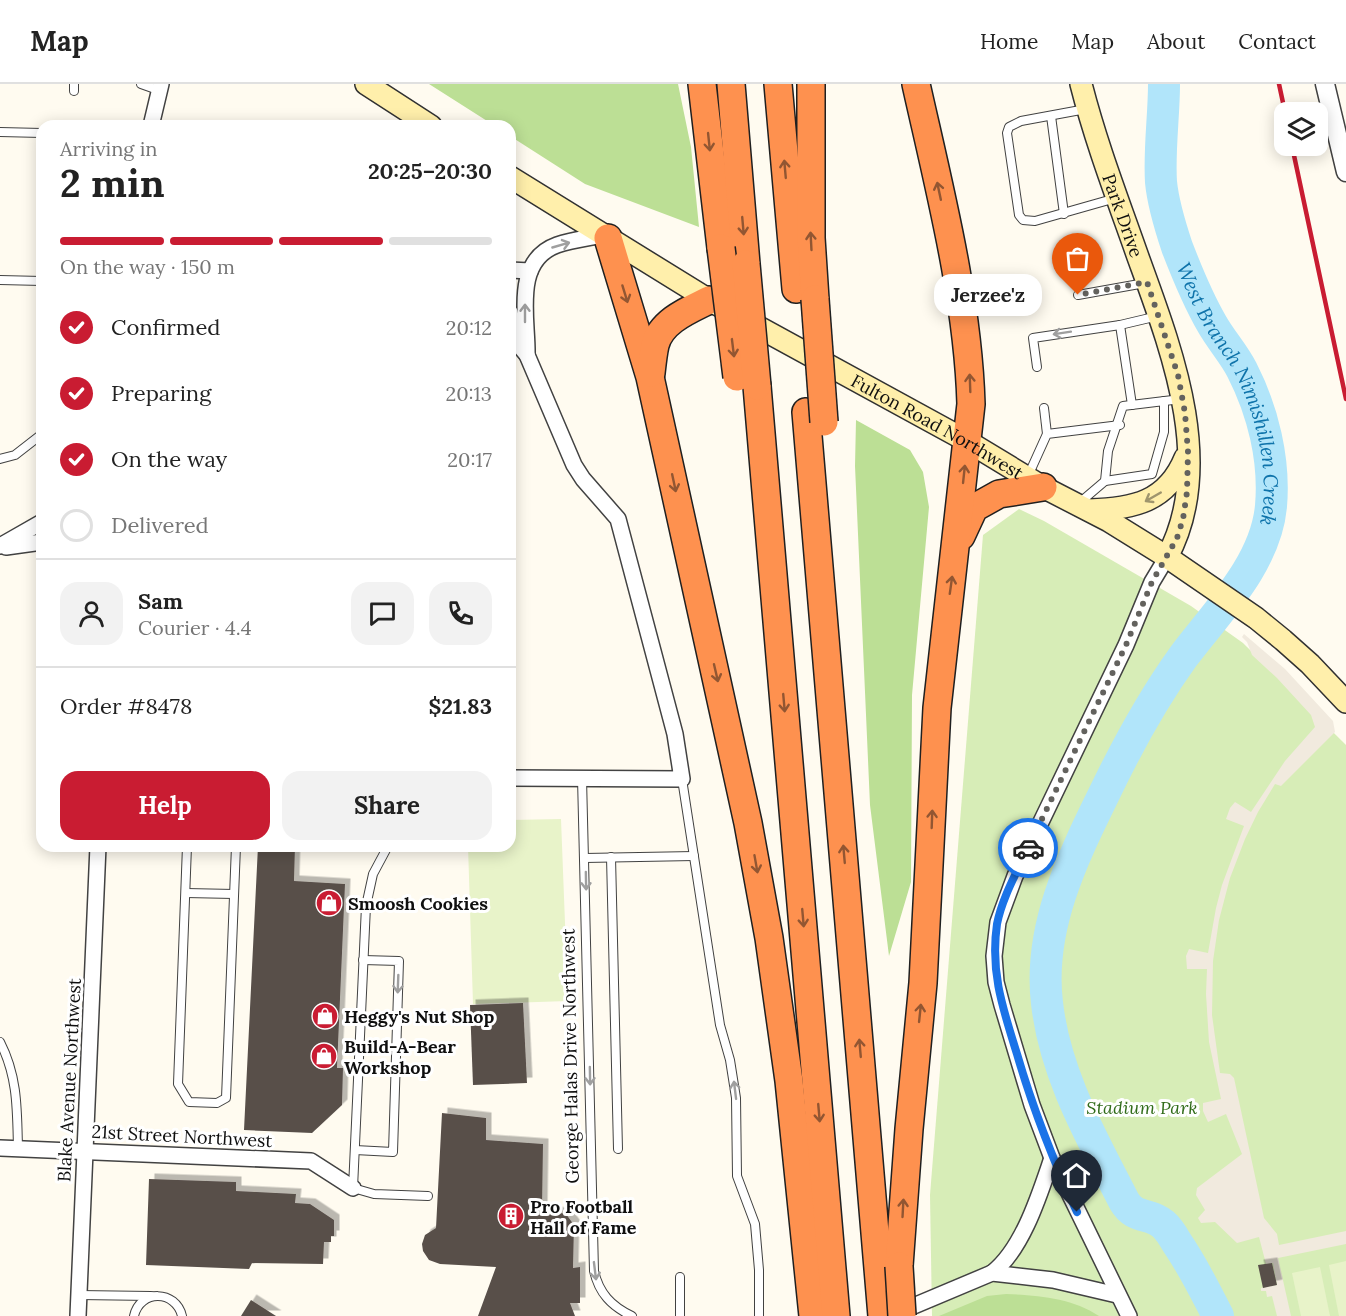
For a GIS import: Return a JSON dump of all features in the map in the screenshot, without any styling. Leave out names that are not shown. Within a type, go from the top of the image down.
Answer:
[{"type":"highway","points":[[702,84],[721,248],[747,382],[779,645],[835,1308]]},
{"type":"highway","points":[[731,84],[746,264],[747,382]]},
{"type":"highway","points":[[778,84],[806,295],[815,417],[826,646],[889,1270],[902,1316]]},
{"type":"highway","points":[[806,295],[810,207],[811,84]]},
{"type":"highway","points":[[882,1316],[908,1140],[926,950],[937,708],[971,404],[969,361],[958,284],[916,84]]},
{"type":"highway","points":[[605,237],[651,377],[730,733],[769,938],[789,1081],[813,1316]]},
{"type":"highway","points":[[651,377],[655,342],[668,324],[681,314],[709,300]]},
{"type":"highway","points":[[956,548],[974,508],[999,494],[1035,482]]},
{"type":"main road","points":[[366,84],[422,120]]},
{"type":"main road","name":"Park Drive","points":[[1081,84],[1117,198],[1178,375],[1173,400],[1188,452],[1187,492],[1183,519],[1177,538],[1175,563]]},
{"type":"main road","name":"Fulton Road Northwest","points":[[516,181],[709,300],[968,441],[1175,563],[1256,618],[1310,664],[1346,702]]},
{"type":"main road","points":[[1083,507],[1125,507],[1160,495],[1180,472],[1188,452]]},
{"type":"street","points":[[1326,84],[1346,172]]},
{"type":"street","points":[[152,120],[160,87]]},
{"type":"street","points":[[527,355],[524,305],[530,271],[540,256],[557,245],[605,237]]},
{"type":"street","points":[[516,270],[530,271]]},
{"type":"street","points":[[516,339],[527,355],[574,465],[583,479],[618,519],[675,734],[682,779],[516,778]]},
{"type":"street","points":[[0,547],[36,526]]},
{"type":"street","points":[[0,547],[36,543]]},
{"type":"street","points":[[1129,1316],[1052,1158],[1032,1105],[996,982],[994,956],[998,922],[1005,899],[1036,830],[1060,785],[1126,645],[1152,582],[1175,563]]},
{"type":"street","name":"Blake Avenue Northwest","points":[[78,1316],[98,852]]},
{"type":"street","name":"21st Street Northwest","points":[[0,1148],[311,1161],[353,1188]]},
{"type":"street","points":[[889,1316],[992,1273],[1001,1266],[1037,1205],[1052,1158]]},
{"type":"street","points":[[992,1273],[1053,1280],[1117,1295]]},
{"type":"lane","points":[[141,84],[160,87]]},
{"type":"lane","points":[[1088,108],[1021,121],[1009,127],[1007,133],[1019,215],[1023,220],[1035,221],[1117,198]]},
{"type":"lane","points":[[1051,116],[1064,214]]},
{"type":"lane","points":[[0,132],[36,134]]},
{"type":"lane","points":[[0,279],[36,281]]},
{"type":"lane","points":[[1078,295],[1147,282]]},
{"type":"lane","points":[[1037,367],[1033,338],[1120,325],[1159,316]]},
{"type":"lane","points":[[1120,325],[1132,405]]},
{"type":"lane","points":[[1083,507],[1105,482],[1124,406],[1173,400]]},
{"type":"lane","points":[[1105,482],[1152,474],[1164,432],[1161,423],[1173,400]]},
{"type":"lane","points":[[1035,482],[1047,434],[1044,408]]},
{"type":"lane","points":[[1047,434],[1120,425]]},
{"type":"lane","points":[[0,459],[15,455],[36,439]]},
{"type":"lane","points":[[1149,450],[1159,449]]},
{"type":"lane","name":"George Halas Drive Northwest","points":[[582,778],[594,1271],[597,1286],[606,1298],[621,1311],[632,1316]]},
{"type":"lane","points":[[682,779],[720,1025],[730,1060],[736,1098],[737,1176],[755,1224],[759,1270],[759,1316]]},
{"type":"lane","points":[[187,852],[178,1084],[189,1102],[217,1103],[226,1098],[236,852]]},
{"type":"lane","points":[[385,852],[373,874],[366,906],[353,1188],[374,1194],[428,1196]]},
{"type":"lane","points":[[585,858],[694,856]]},
{"type":"lane","points":[[612,857],[618,1149]]},
{"type":"lane","points":[[186,893],[234,894]]},
{"type":"lane","points":[[355,1150],[393,1152],[399,961],[363,960]]},
{"type":"lane","points":[[0,1042],[10,1061],[16,1088],[18,1149]]},
{"type":"lane","points":[[680,1277],[680,1316]]},
{"type":"lane","points":[[79,1295],[159,1295],[173,1300],[182,1316]]},
{"type":"lane","points":[[134,1316],[139,1305],[151,1296]]},
{"type":"green space","points":[[429,84],[678,84],[691,147],[699,227],[585,184],[516,140],[516,120],[486,120]]},
{"type":"green space","points":[[856,420],[910,450],[923,472],[929,507],[912,695],[911,882],[889,956],[870,805],[855,466]]},
{"type":"green space","name":"Stadium Park","points":[[1019,509],[1044,521],[1191,606],[1243,643],[1346,745],[1346,1316],[932,1316],[930,1195],[983,535]]},
{"type":"green space","points":[[561,819],[568,1001],[473,1004],[468,852],[516,852],[516,820]]},
{"type":"green space","points":[[1346,1261],[1346,1316],[1339,1316],[1329,1265]]},
{"type":"green space","points":[[1320,1267],[1330,1316],[1301,1316],[1292,1273]]},
{"type":"green space","points":[[1006,1294],[1066,1301],[1099,1316],[939,1316],[987,1296]]},
{"type":"shaded area","points":[[1244,634],[1285,669],[1333,721],[1335,732],[1281,786],[1275,784],[1258,812],[1230,878],[1219,920],[1213,961],[1212,1015],[1220,1073],[1230,1074],[1234,1078],[1264,1218],[1277,1234],[1279,1245],[1346,1231],[1346,1244],[1278,1258],[1291,1316],[1277,1316],[1272,1296],[1267,1297],[1266,1291],[1261,1291],[1261,1288],[1277,1285],[1273,1263],[1266,1264],[1259,1237],[1237,1243],[1215,1222],[1201,1223],[1198,1218],[1205,1210],[1196,1195],[1197,1188],[1242,1154],[1226,1114],[1208,1122],[1203,1111],[1203,1103],[1221,1099],[1209,1042],[1207,969],[1187,969],[1186,956],[1189,949],[1208,953],[1222,885],[1244,826],[1226,819],[1230,808],[1235,802],[1251,812],[1285,761],[1315,727],[1311,715],[1252,655],[1247,642],[1242,637]]},
{"type":"building","points":[[258,852],[295,852],[294,881],[345,884],[337,1068],[343,1068],[342,1105],[312,1133],[244,1130]]},
{"type":"building","points":[[523,1003],[527,1083],[473,1085],[470,1005]]},
{"type":"building","name":"Pro Football Hall of Fame","points":[[442,1113],[486,1118],[486,1140],[543,1144],[542,1210],[566,1214],[574,1225],[573,1268],[580,1267],[580,1303],[570,1303],[575,1316],[478,1316],[496,1267],[440,1264],[429,1260],[423,1251],[422,1244],[425,1235],[436,1228]]},
{"type":"building","points":[[149,1179],[236,1182],[236,1191],[296,1194],[295,1203],[310,1204],[334,1220],[334,1236],[331,1236],[331,1242],[324,1242],[323,1264],[252,1263],[249,1269],[146,1265]]},
{"type":"building","points":[[1272,1263],[1277,1285],[1263,1288],[1258,1265]]},
{"type":"building","points":[[251,1300],[276,1316],[241,1316]]},
{"type":"waterway","name":"West Branch Nimishillen Creek","points":[[1164,84],[1161,170],[1167,214],[1177,247],[1197,296],[1239,364],[1256,402],[1269,454],[1271,506],[1260,548],[1250,568],[1238,587],[1183,657],[1150,707],[1080,844],[1060,895],[1053,921],[1046,975],[1047,1003],[1051,1030],[1066,1081],[1124,1201],[1133,1211],[1158,1220],[1169,1230],[1194,1270],[1218,1316]]},
{"type":"railway","points":[[1279,84],[1283,102]]},
{"type":"railway","points":[[1294,156],[1346,399]]},
{"type":"way so far","points":[[1028,848],[1126,645],[1152,582],[1177,538],[1183,519],[1187,492],[1188,452],[1185,413],[1178,375],[1147,282],[1078,295]]},
{"type":"place","name":"Jerzee'z","points":[[1078,295]]},
{"type":"place","name":"Smoosh Cookies","points":[[329,903]]},
{"type":"place","name":"Heggy's Nut Shop","points":[[325,1016]]},
{"type":"place","name":"Build-A-Bear Workshop","points":[[324,1056]]},
{"type":"place","name":"Pro Football Hall of Fame","points":[[511,1216]]},
{"type":"route","points":[[1028,848],[1005,899],[998,922],[994,956],[996,982],[1032,1105],[1052,1158],[1077,1212]]}]
